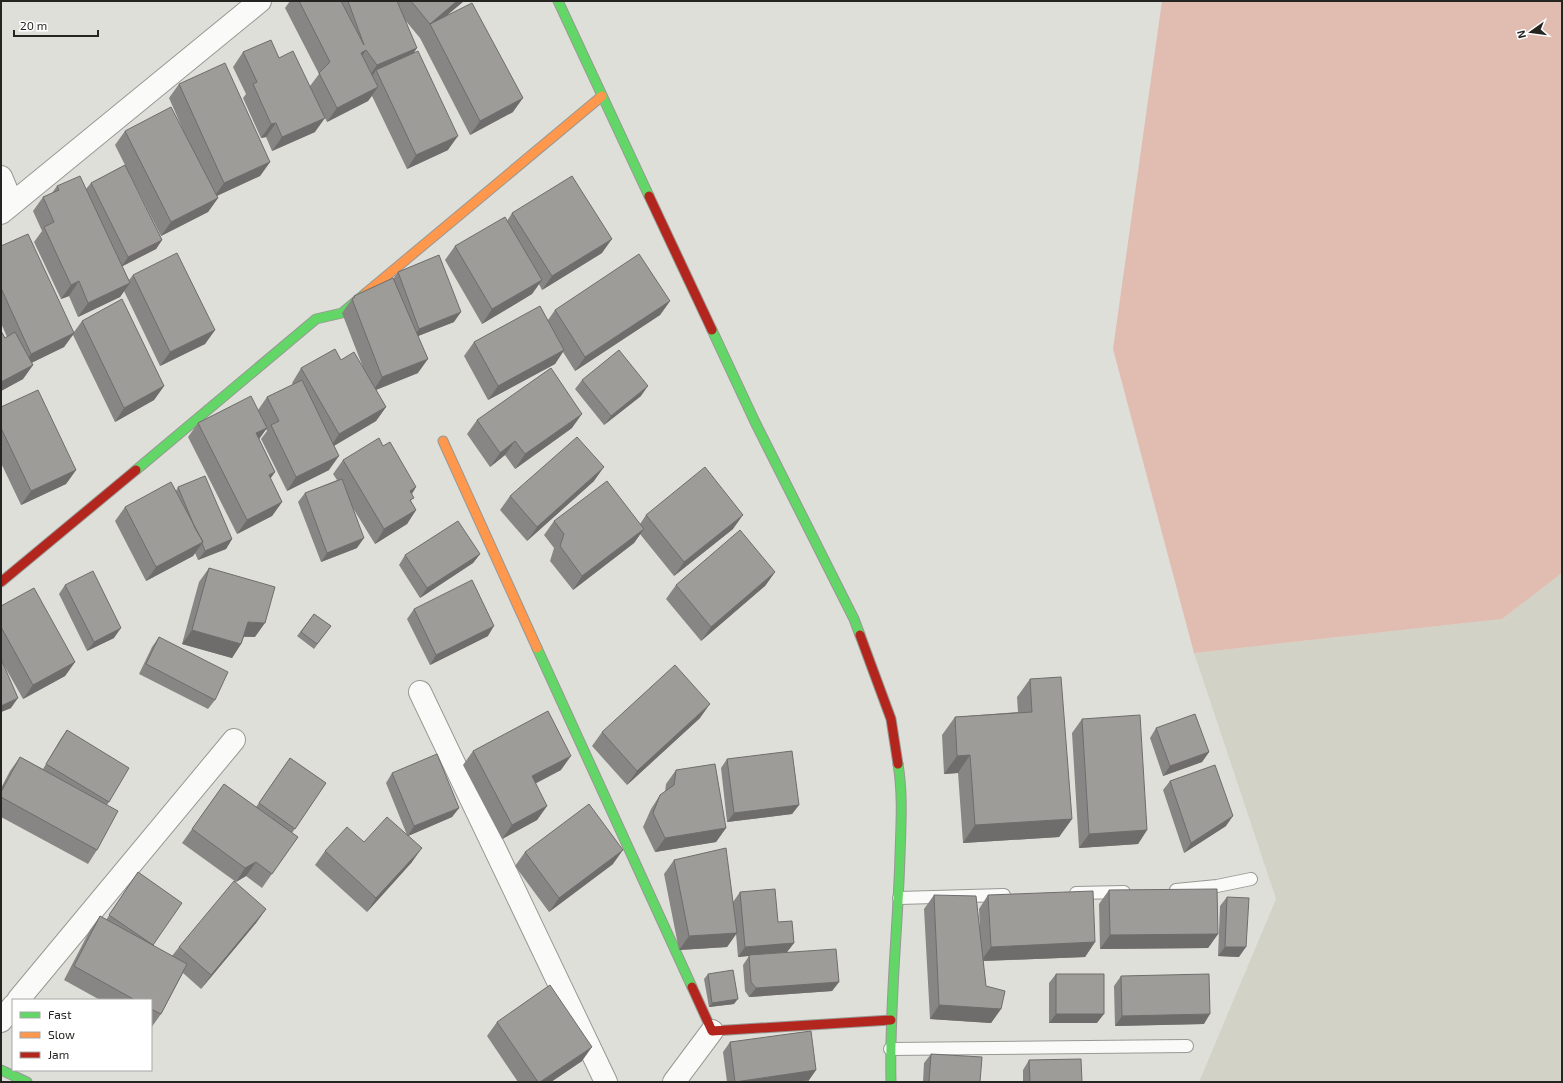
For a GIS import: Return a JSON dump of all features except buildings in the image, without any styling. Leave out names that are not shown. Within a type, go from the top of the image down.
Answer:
[{"type":"street","points":[[558,1],[755,422],[854,619],[891,719],[902,786],[899,898],[891,1020],[891,1082]]},
{"type":"street","points":[[6,208],[248,5]]},
{"type":"street","points":[[1,582],[316,319],[342,313],[602,96]]},
{"type":"street","points":[[1,176],[6,208]]},
{"type":"street","points":[[442,441],[712,1031]]},
{"type":"street","points":[[420,692],[606,1082]]},
{"type":"street","points":[[19,999],[234,740]]},
{"type":"street","points":[[1,1021],[12,1007]]},
{"type":"street","points":[[674,1082],[712,1031],[891,1020]]},
{"type":"street","points":[[1,1070],[27,1082]]},
{"type":"lane","points":[[1161,891],[1193,889],[1251,879]]},
{"type":"lane","points":[[1066,893],[1137,891]]},
{"type":"lane","points":[[899,898],[1018,895]]},
{"type":"lane","points":[[890,1049],[1187,1046]]},
{"type":"shaded area","points":[[1162,1],[1562,1],[1562,573],[1502,619],[1194,653],[1113,349]]},
{"type":"shaded area","points":[[1562,573],[1562,1082],[1199,1082],[1276,899],[1194,653],[1502,619]]},
{"type":"traffic: fast","points":[[558,1],[649,196]]},
{"type":"traffic: fast","points":[[136,470],[316,319],[342,313],[366,293]]},
{"type":"traffic: fast","points":[[712,330],[755,422],[854,619],[860,635]]},
{"type":"traffic: fast","points":[[537,648],[692,987]]},
{"type":"traffic: fast","points":[[891,1082],[892,997],[899,883],[901,820],[901,787],[898,764]]},
{"type":"traffic: fast","points":[[1,1070],[27,1082]]},
{"type":"traffic: slow","points":[[366,293],[602,96]]},
{"type":"traffic: slow","points":[[443,441],[537,648]]},
{"type":"traffic: jam","points":[[649,196],[712,330]]},
{"type":"traffic: jam","points":[[1,582],[136,470]]},
{"type":"traffic: jam","points":[[860,635],[891,719],[898,764]]},
{"type":"traffic: jam","points":[[692,987],[712,1031],[891,1020]]}]
